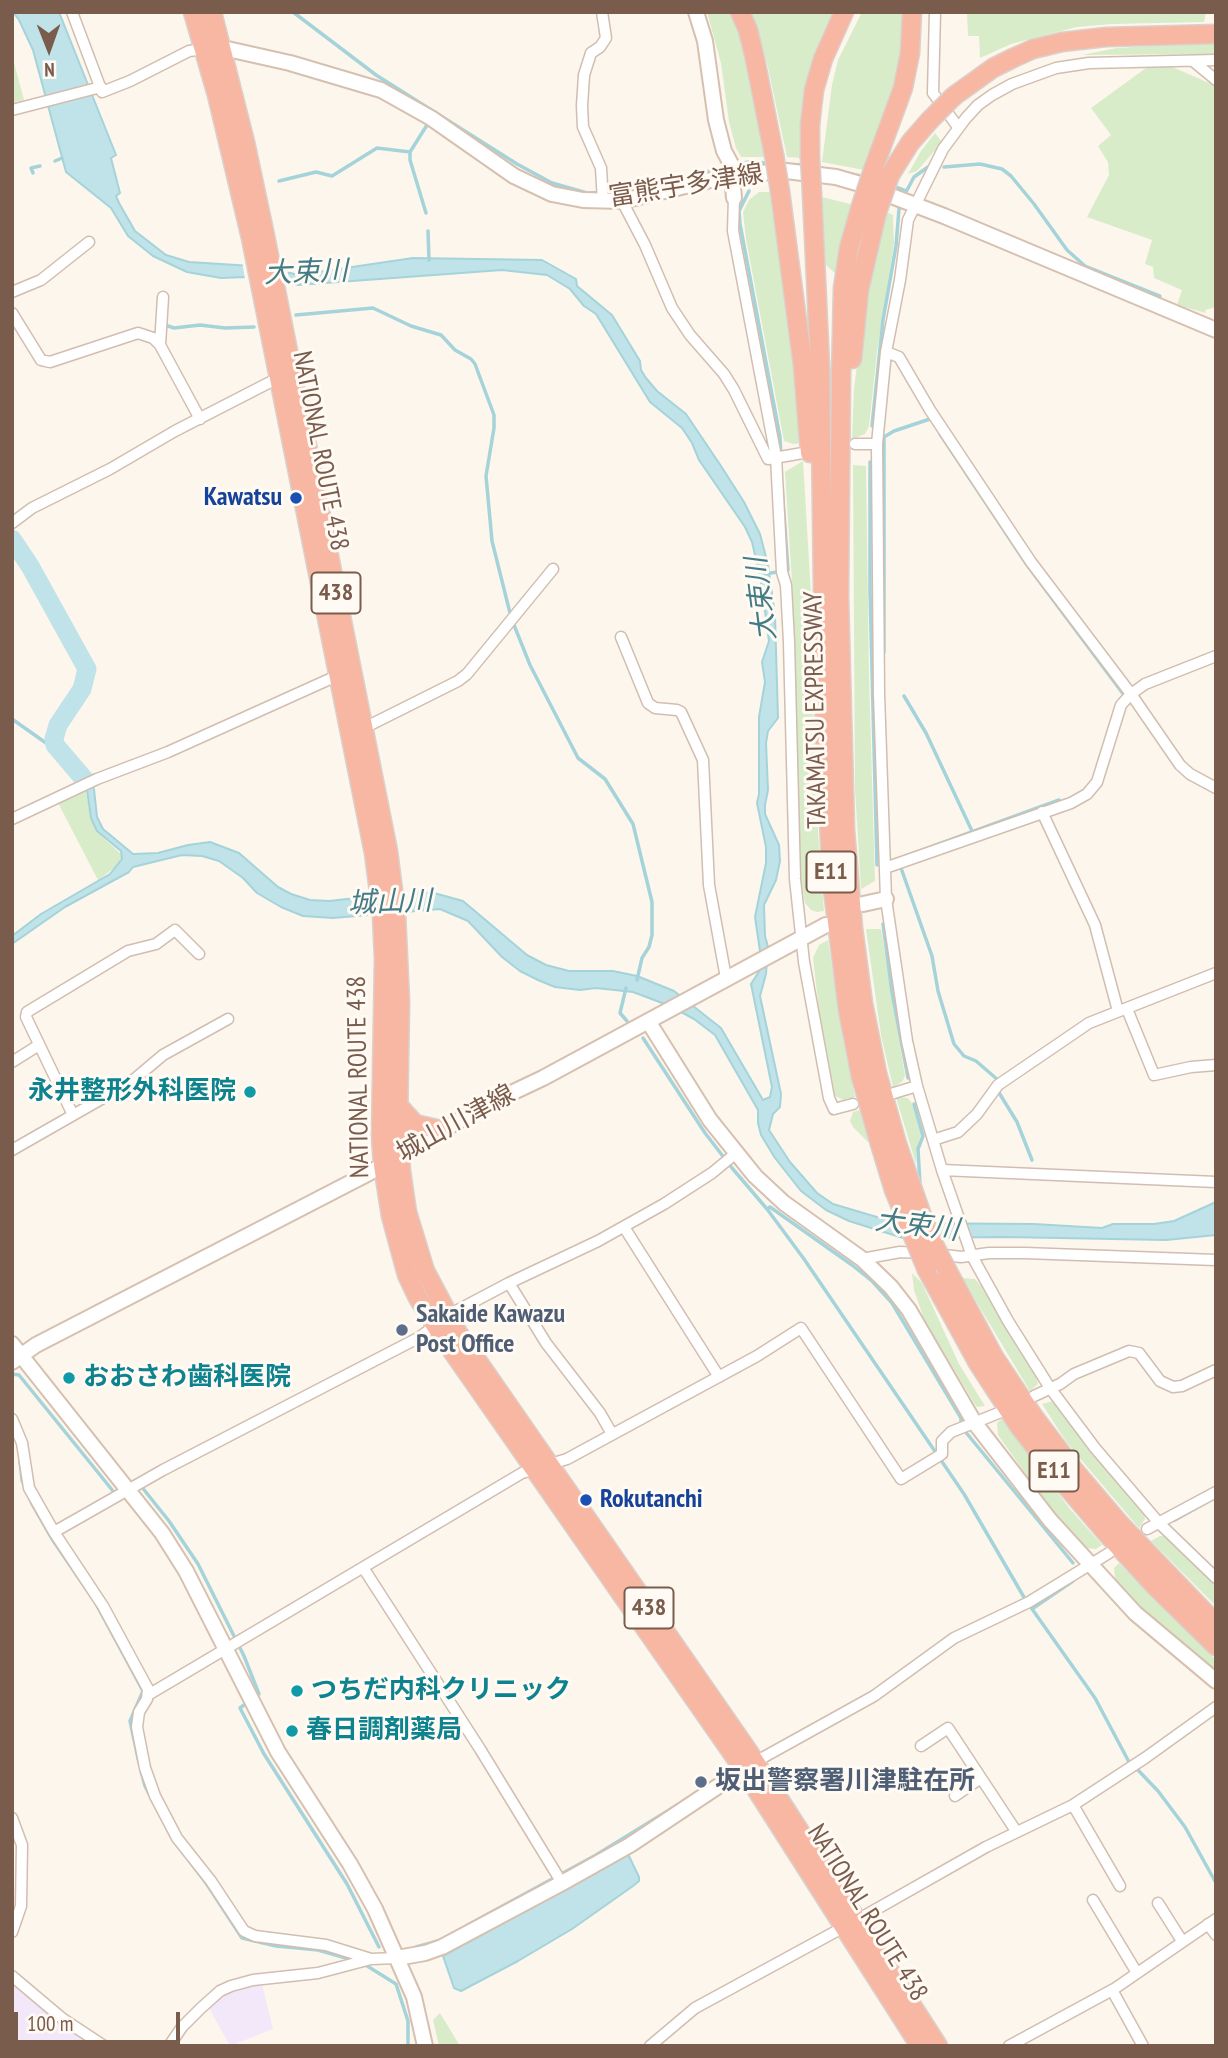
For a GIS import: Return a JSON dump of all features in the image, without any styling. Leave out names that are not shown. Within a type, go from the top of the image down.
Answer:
[{"type":"highway","name":"NATIONAL ROUTE 438","points":[[193,12],[258,237]]},
{"type":"highway","name":"NATIONAL ROUTE 438","points":[[212,12],[223,48],[357,731],[374,853],[386,891],[400,1001],[398,1105],[403,1189],[412,1232],[442,1321]]},
{"type":"highway","points":[[740,12],[748,30],[755,59],[780,191],[803,366],[822,596]]},
{"type":"highway","name":"E11","points":[[822,596],[820,365],[810,125],[814,90],[823,59],[844,12]]},
{"type":"highway","points":[[882,173],[910,53],[912,12]]},
{"type":"highway","points":[[882,173],[954,96],[970,83],[1033,49],[1062,42],[1106,37],[1216,34]]},
{"type":"highway","name":"TAKAMATSU EXPRESSWAY","points":[[882,173],[869,209],[859,290],[839,622],[841,740],[848,880],[866,1016],[894,1189],[928,1270],[978,1363],[1027,1437],[1107,1534],[1216,1646]]},
{"type":"highway","name":"TAKAMATSU EXPRESSWAY","points":[[822,596],[832,883],[850,1021],[870,1112],[888,1144],[947,1270],[994,1357],[1034,1417],[1120,1524],[1216,1624]]},
{"type":"highway","name":"NATIONAL ROUTE 438","points":[[389,915],[384,959],[381,1136],[383,1165],[391,1216],[407,1275],[418,1298],[442,1321],[750,1766],[851,1923],[938,2046]]},
{"type":"highway","points":[[398,1105],[415,1124],[441,1130]]},
{"type":"highway","name":"NATIONAL ROUTE 438","points":[[851,1923],[920,2046]]},
{"type":"street","points":[[72,12],[102,92],[190,51],[204,49]]},
{"type":"street","points":[[602,12],[606,38],[600,47],[591,53],[584,75],[582,106],[583,127],[601,168],[603,195]]},
{"type":"street","points":[[696,12],[705,41],[716,120],[730,164],[734,198],[733,231],[779,457],[780,548],[786,585],[789,642],[798,939],[829,1098],[834,1110],[853,1104]]},
{"type":"street","points":[[935,12],[933,93],[958,127]]},
{"type":"street","name":"富熊宇多津線","points":[[204,49],[223,48],[290,63],[381,90],[431,118],[514,176],[552,194],[603,195],[622,201],[732,175],[807,172],[860,184],[915,204],[1216,330]]},
{"type":"street","points":[[1216,60],[1089,63],[1042,72],[992,95],[978,105],[958,127],[943,149],[908,220],[886,352],[877,444],[879,694],[886,899],[904,1027],[917,1086],[942,1172],[971,1253],[1008,1321],[1050,1388],[1095,1448],[1159,1522],[1216,1578]]},
{"type":"street","points":[[1193,61],[1216,80]]},
{"type":"street","points":[[12,110],[99,88]]},
{"type":"street","points":[[622,201],[645,245],[672,308],[734,390],[768,459],[803,453]]},
{"type":"street","points":[[12,292],[41,280],[89,242]]},
{"type":"street","points":[[160,345],[163,297]]},
{"type":"street","points":[[12,313],[41,360],[50,362],[138,333],[153,338],[160,345],[200,419]]},
{"type":"street","points":[[886,352],[899,357],[1031,562],[1180,765],[1190,774],[1216,788]]},
{"type":"street","points":[[12,523],[32,508],[285,374]]},
{"type":"street","points":[[848,443],[877,444]]},
{"type":"street","points":[[357,731],[467,674],[553,569]]},
{"type":"street","points":[[621,637],[648,703],[655,708],[681,712],[704,760],[709,885],[729,976]]},
{"type":"street","points":[[885,868],[1071,803],[1087,794],[1097,782],[1115,719],[1130,694],[1145,684],[1216,656]]},
{"type":"street","points":[[12,819],[345,673]]},
{"type":"street","points":[[1042,812],[1095,925],[1122,1010],[1154,1075],[1216,1065]]},
{"type":"street","points":[[863,904],[886,899]]},
{"type":"street","name":"城山川津線","points":[[15,1354],[383,1165],[441,1130],[826,925]]},
{"type":"street","points":[[73,1115],[26,1017],[27,1012],[128,951],[156,944],[175,930],[199,954]]},
{"type":"street","points":[[933,1140],[958,1132],[977,1114],[998,1085],[1089,1023],[1216,973]]},
{"type":"street","points":[[12,1150],[131,1082],[163,1055],[228,1019]]},
{"type":"street","points":[[648,1021],[710,1120],[729,1159],[784,1203],[862,1259],[891,1287],[909,1310],[974,1422],[1025,1490],[1135,1613],[1216,1681]]},
{"type":"street","points":[[12,1062],[39,1045]]},
{"type":"street","points":[[894,1093],[917,1086]]},
{"type":"street","points":[[54,1532],[127,1489],[418,1338],[442,1321],[509,1283],[624,1227],[664,1204],[729,1159]]},
{"type":"street","points":[[942,1172],[1216,1182]]},
{"type":"street","points":[[624,1227],[719,1377]]},
{"type":"street","points":[[862,1259],[900,1252],[961,1257],[971,1253],[1025,1252],[1216,1260]]},
{"type":"street","points":[[509,1283],[546,1343],[600,1413],[612,1434]]},
{"type":"street","points":[[363,1961],[326,1945],[255,1936],[239,1926],[212,1881],[177,1838],[150,1785],[137,1727],[139,1712],[148,1695],[522,1473],[567,1459],[719,1377],[802,1328],[901,1479],[942,1454],[944,1437],[1001,1412]]},
{"type":"street","points":[[1034,1396],[1074,1374],[1129,1351],[1139,1353],[1160,1381],[1173,1387],[1182,1386],[1216,1370]]},
{"type":"street","points":[[15,1354],[162,1533],[233,1645],[278,1752],[350,1864],[375,1909],[414,1997],[425,2046]]},
{"type":"street","points":[[12,1419],[22,1443],[29,1488],[54,1532],[103,1606],[146,1685],[148,1695]]},
{"type":"street","points":[[1147,1529],[1216,1492]]},
{"type":"street","points":[[169,2046],[182,2027],[220,1991],[253,1980],[318,1973],[363,1961],[397,1958],[442,1947],[559,1879],[638,1840],[750,1766],[874,1696],[954,1638],[1027,1603],[1109,1553]]},
{"type":"street","points":[[364,1569],[480,1749],[559,1879]]},
{"type":"street","points":[[650,2046],[695,2008],[1016,1831],[1073,1805],[1216,1707]]},
{"type":"street","points":[[921,1746],[948,1728],[1016,1831]]},
{"type":"street","points":[[955,1796],[981,1778]]},
{"type":"street","points":[[1073,1805],[1120,1886]]},
{"type":"street","points":[[12,1818],[22,1844],[21,1906],[12,1932]]},
{"type":"street","points":[[1093,1900],[1137,1973]]},
{"type":"street","points":[[1158,1903],[1182,1941]]},
{"type":"street","points":[[1009,2046],[1112,1990],[1212,1921],[1216,1935]]},
{"type":"street","points":[[12,1976],[63,2020],[104,2046]]},
{"type":"street","points":[[1112,1990],[1143,2046]]},
{"type":"shaded area","points":[[12,1983],[61,2024],[96,2046],[12,2046]]},
{"type":"shaded area","points":[[262,1984],[273,2029],[230,2046],[209,2008],[224,1995]]},
{"type":"green space","points":[[707,12],[732,12],[745,45],[769,157],[741,157],[736,148],[729,122],[721,63]]},
{"type":"green space","points":[[750,12],[836,12],[826,29],[816,57],[802,128],[801,158],[787,157],[767,63]]},
{"type":"green space","points":[[862,12],[905,12],[903,53],[895,89],[864,170],[822,162],[838,60]]},
{"type":"green space","points":[[967,12],[1206,12],[1204,22],[1077,27],[1011,44],[980,58],[979,36],[968,36]]},
{"type":"green space","points":[[1216,42],[1216,54],[1082,55],[1117,48]]},
{"type":"green space","points":[[12,55],[24,100],[12,103]]},
{"type":"green space","points":[[1170,66],[1216,86],[1216,307],[1205,310],[1206,313],[1177,305],[1182,290],[1154,278],[1153,267],[1145,264],[1152,240],[1087,217],[1109,175],[1108,162],[1098,146],[1111,135],[1091,108],[1146,68]]},
{"type":"green space","points":[[935,133],[942,142],[917,171],[908,174],[921,151]]},
{"type":"green space","points":[[759,192],[771,192],[786,285],[801,443],[784,441],[746,239],[743,212],[749,200]]},
{"type":"green space","points":[[822,197],[854,205],[838,276],[825,264]]},
{"type":"green space","points":[[885,211],[893,215],[894,244],[877,352],[869,426],[865,434],[852,439],[854,389],[868,278]]},
{"type":"green space","points":[[803,461],[811,595],[815,791],[824,911],[817,912],[805,903],[800,873],[793,597],[785,472]]},
{"type":"green space","points":[[853,465],[866,466],[875,881],[861,889],[855,789]]},
{"type":"green space","points":[[85,788],[91,818],[97,832],[121,854],[117,866],[98,880],[57,801]]},
{"type":"green space","points":[[866,929],[881,929],[905,1076],[902,1082],[893,1087],[881,1035]]},
{"type":"green space","points":[[828,940],[843,1040],[855,1097],[843,1100],[835,1096],[819,1011],[813,958],[819,945]]},
{"type":"green space","points":[[896,1097],[908,1098],[913,1105],[921,1135],[916,1164]]},
{"type":"green space","points":[[863,1109],[874,1148],[850,1121],[853,1112]]},
{"type":"green space","points":[[912,1273],[922,1283],[959,1364],[985,1406],[977,1407],[974,1403],[924,1319],[914,1290]]},
{"type":"green space","points":[[962,1278],[975,1279],[981,1286],[1036,1376],[1038,1384],[1030,1391]]},
{"type":"green space","points":[[1053,1401],[1144,1513],[1145,1519],[1139,1528],[1067,1443],[1042,1404]]},
{"type":"green space","points":[[1002,1419],[1070,1509],[1102,1545],[1096,1549],[1086,1548],[1057,1518],[998,1435],[997,1423]]},
{"type":"green space","points":[[1160,1536],[1170,1540],[1216,1584],[1216,1606],[1151,1541]]},
{"type":"green space","points":[[1119,1563],[1216,1660],[1216,1673],[1173,1639],[1126,1595],[1115,1578],[1114,1568]]},
{"type":"green space","points":[[440,2013],[460,2046],[439,2046],[433,2020]]},
{"type":"water","points":[[13,12],[59,12],[116,155],[111,158],[120,193],[116,196],[119,203],[135,231],[166,255],[189,262],[268,267],[298,275],[413,258],[542,260],[576,279],[577,286],[612,315],[640,361],[646,378],[657,391],[686,414],[744,502],[760,534],[768,565],[775,616],[778,718],[768,731],[766,743],[768,790],[765,814],[779,845],[780,861],[776,880],[764,905],[768,947],[766,974],[760,996],[781,1094],[780,1107],[773,1114],[769,1130],[790,1162],[817,1193],[833,1204],[897,1223],[1034,1224],[1102,1228],[1113,1224],[1174,1221],[1216,1202],[1216,1235],[1166,1240],[903,1238],[849,1221],[826,1210],[801,1191],[775,1158],[761,1135],[758,1110],[715,1035],[670,1006],[633,992],[555,987],[538,980],[520,971],[502,957],[468,921],[440,909],[333,918],[303,916],[257,893],[243,878],[219,861],[202,856],[182,855],[133,867],[129,872],[65,907],[12,944],[12,936],[41,914],[110,874],[122,859],[121,851],[97,831],[91,818],[87,790],[66,761],[71,759],[94,789],[97,817],[103,829],[133,854],[158,853],[210,842],[239,853],[278,887],[310,900],[329,901],[411,892],[434,893],[463,901],[527,955],[546,965],[569,971],[613,971],[637,976],[674,991],[721,1028],[763,1100],[770,1097],[772,1087],[751,984],[760,970],[755,917],[766,863],[766,847],[757,803],[759,717],[765,682],[762,662],[769,641],[761,581],[752,542],[745,527],[699,460],[682,428],[650,402],[596,314],[584,306],[570,289],[547,275],[502,270],[298,285],[187,272],[153,256],[128,236],[111,208],[66,172],[33,50]]},
{"type":"water","points":[[628,1854],[639,1877],[639,1881],[633,1886],[572,1929],[518,1961],[461,1991],[454,1988],[443,1956]]},
{"type":"pier","points":[[242,261],[287,268],[290,287],[245,280]]},
{"type":"pier","points":[[410,888],[412,912],[368,917],[366,893]]},
{"type":"waterway","points":[[293,12],[376,75],[517,164],[552,183],[587,193],[620,192],[719,169]]},
{"type":"waterway","points":[[426,213],[410,152],[427,125]]},
{"type":"waterway","points":[[279,181],[316,172],[332,176],[377,148],[410,152]]},
{"type":"waterway","points":[[55,161],[62,158]]},
{"type":"waterway","points":[[740,164],[753,161],[769,164]]},
{"type":"waterway","points":[[780,164],[804,165]]},
{"type":"waterway","points":[[944,167],[980,164],[1002,169],[1034,204],[1067,250],[1085,266],[1160,296]]},
{"type":"waterway","points":[[33,173],[31,168],[40,166]]},
{"type":"waterway","points":[[815,167],[866,177]]},
{"type":"waterway","points":[[906,192],[914,177],[928,167]]},
{"type":"waterway","points":[[893,186],[906,191]]},
{"type":"waterway","points":[[749,191],[739,211],[740,224],[780,437],[781,456]]},
{"type":"waterway","points":[[872,426],[883,320],[896,246],[899,209]]},
{"type":"waterway","points":[[428,231],[429,260]]},
{"type":"waterway","points":[[296,315],[373,308],[411,326],[441,335],[455,350],[475,364],[494,415],[486,476],[492,541],[510,613]]},
{"type":"waterway","points":[[168,326],[254,327]]},
{"type":"waterway","points":[[884,652],[884,437],[930,419]]},
{"type":"waterway","points":[[940,434],[1027,565],[1124,695]]},
{"type":"waterway","points":[[870,462],[870,591],[877,865]]},
{"type":"waterway","name":"大束川","points":[[782,485],[786,570]]},
{"type":"waterway","points":[[12,539],[87,669],[82,689],[58,725],[54,739],[55,745],[84,779]]},
{"type":"waterway","name":"大束川","points":[[765,574],[777,572]]},
{"type":"waterway","points":[[514,625],[530,665],[578,758],[605,779],[633,824],[652,902],[652,935],[642,958],[637,980]]},
{"type":"waterway","points":[[904,696],[926,733],[972,831]]},
{"type":"waterway","points":[[12,719],[46,743],[55,745]]},
{"type":"waterway","points":[[898,859],[1059,800]]},
{"type":"waterway","points":[[901,868],[932,956],[938,991],[954,1044],[964,1056],[976,1061],[998,1080]]},
{"type":"waterway","points":[[883,924],[908,1078]]},
{"type":"waterway","points":[[626,988],[620,1013],[627,1021]]},
{"type":"waterway","points":[[643,1038],[705,1133],[767,1209],[770,1207],[852,1265],[872,1281],[892,1303],[961,1418],[961,1424]]},
{"type":"waterway","points":[[998,1091],[1017,1122],[1032,1160]]},
{"type":"waterway","points":[[914,1104],[923,1136],[918,1149],[920,1184]]},
{"type":"waterway","points":[[767,1209],[964,1494],[1025,1599],[1095,1698],[1129,1762]]},
{"type":"waterway","points":[[12,1374],[19,1375],[113,1491]]},
{"type":"waterway","points":[[964,1430],[1073,1563]]},
{"type":"waterway","points":[[20,1461],[22,1480],[32,1504],[52,1539],[95,1602],[143,1691],[130,1721],[139,1763]]},
{"type":"waterway","points":[[141,1486],[198,1564],[244,1656],[259,1694]]},
{"type":"waterway","points":[[1175,1520],[1207,1502]]},
{"type":"waterway","points":[[1032,1609],[1073,1581]]},
{"type":"waterway","points":[[244,1705],[240,1708],[264,1754],[347,1884],[379,1947]]},
{"type":"waterway","points":[[1136,1768],[1158,1791],[1185,1827],[1216,1883]]},
{"type":"waterway","points":[[141,1771],[145,1786],[160,1815]]},
{"type":"waterway","points":[[466,1926],[596,1855],[687,1799]]},
{"type":"waterway","points":[[178,1846],[242,1938],[276,1946],[318,1950],[353,1960]]},
{"type":"waterway","points":[[416,1947],[438,1941]]},
{"type":"waterway","points":[[364,1964],[396,1984],[408,2021],[408,2046]]},
{"type":"place","name":"Kawatsu","points":[[296,498]]},
{"type":"place","name":"永井整形外科医院","points":[[250,1092]]},
{"type":"place","name":"Sakaide Kawazu Post Office","points":[[402,1330]]},
{"type":"place","name":"おおさわ歯科医院","points":[[69,1378]]},
{"type":"place","name":"Rokutanchi","points":[[586,1500]]},
{"type":"place","name":"つちだ内科クリニック","points":[[297,1691]]},
{"type":"place","name":"春日調剤薬局","points":[[292,1731]]},
{"type":"place","name":"坂出警察署川津駐在所","points":[[701,1782]]},
{"type":"water label","name":"城山川","points":[[390,903]]}]
